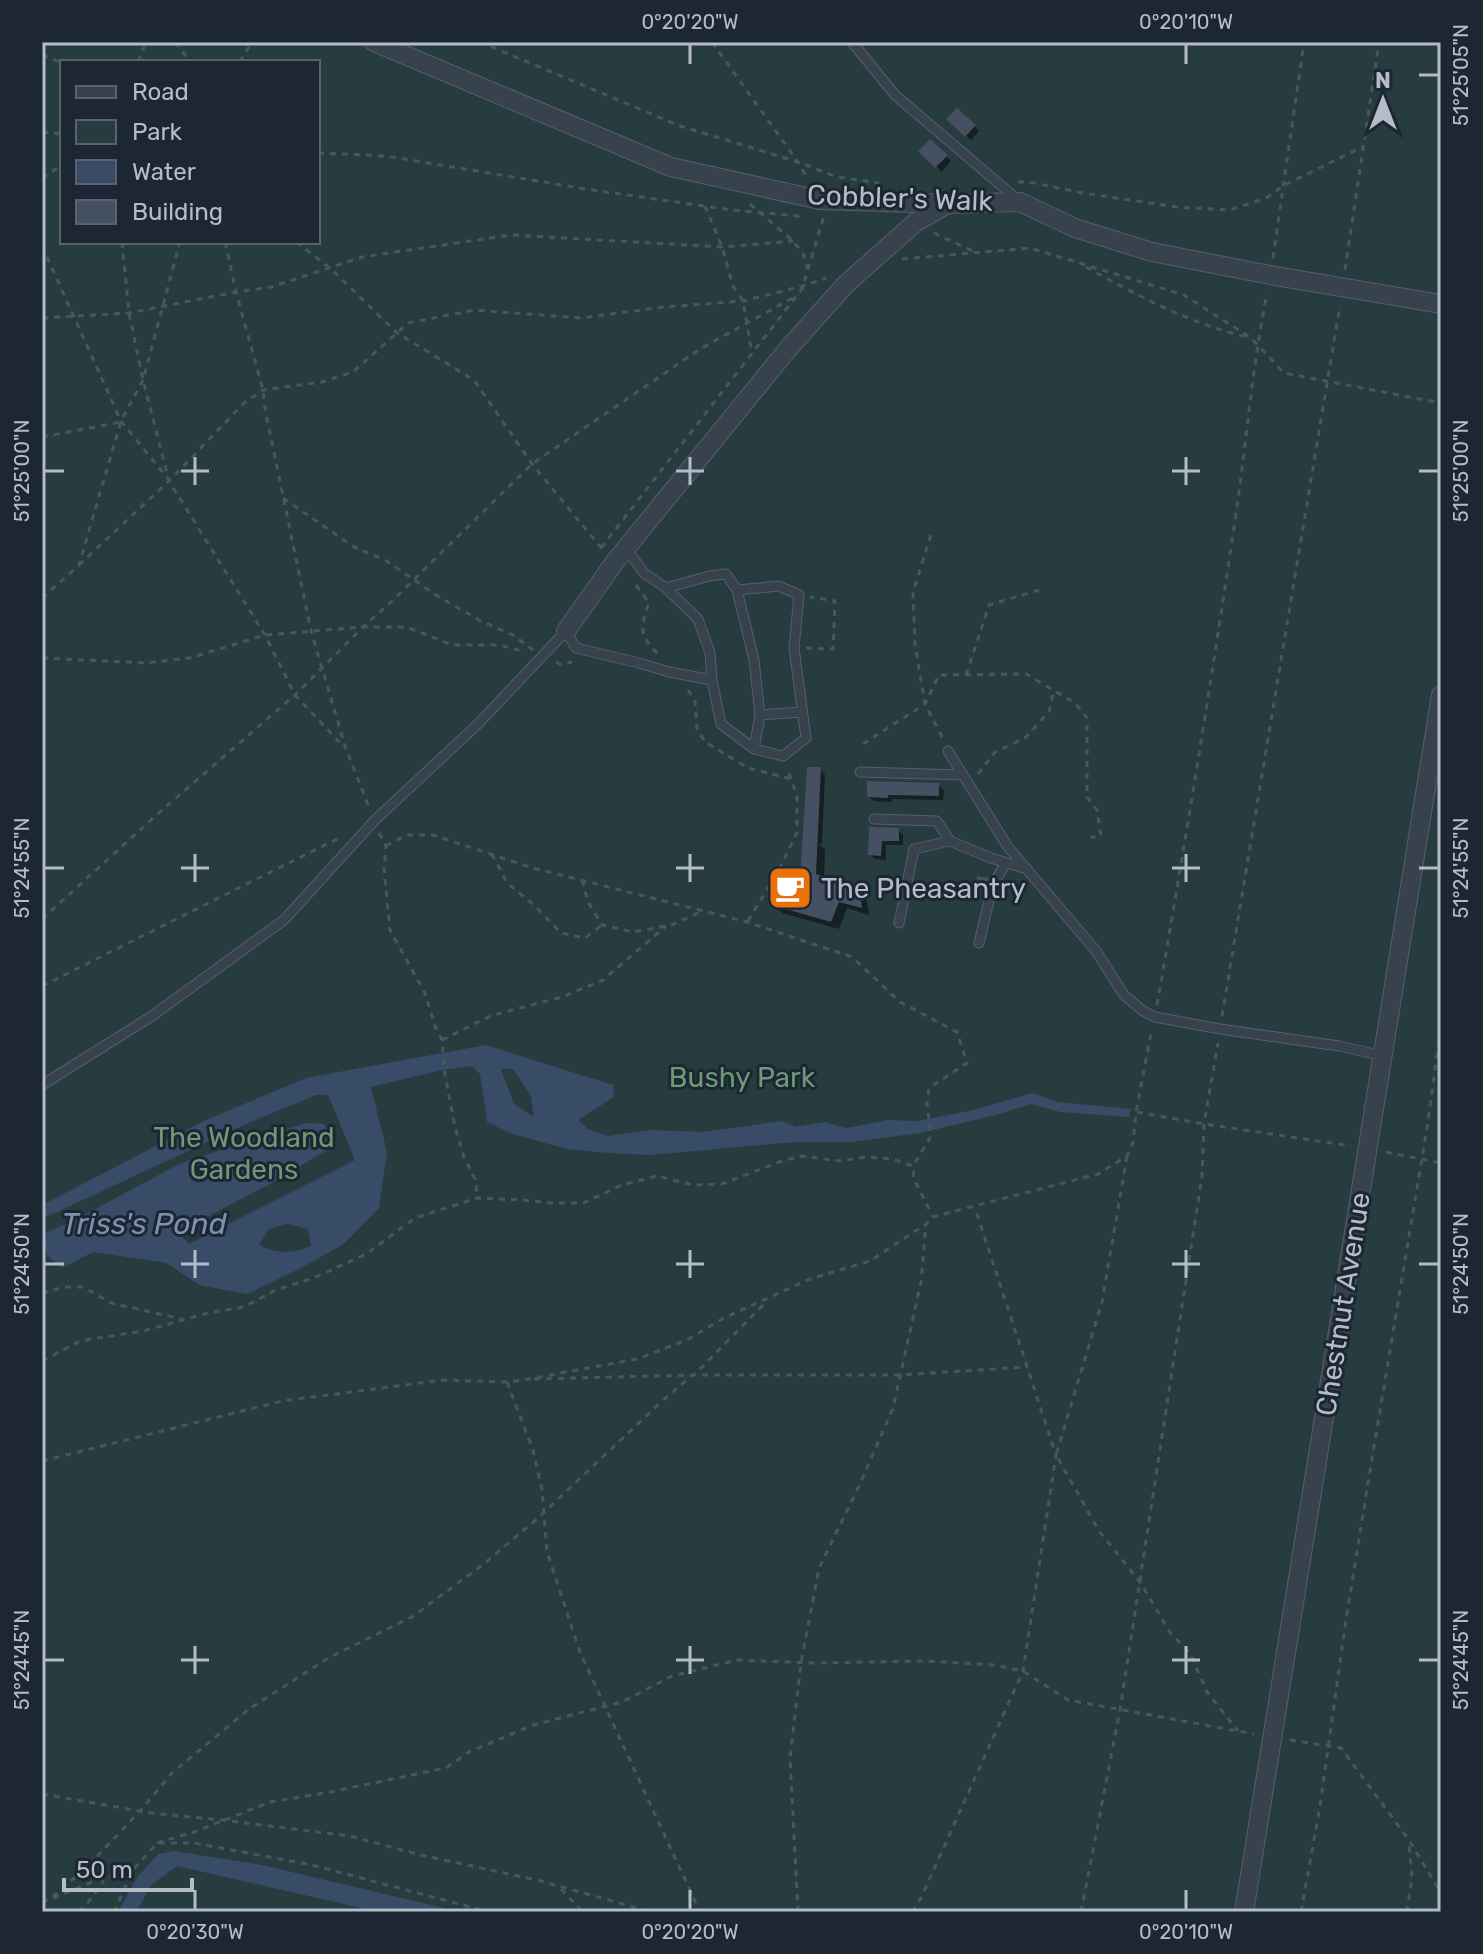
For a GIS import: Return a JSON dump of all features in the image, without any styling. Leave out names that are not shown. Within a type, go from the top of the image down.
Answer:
[{"type":"street","name":"Cobbler's Walk","points":[[374,42],[671,167],[825,201],[1020,202],[1075,228],[1152,252],[1441,304]]},
{"type":"street","points":[[566,631],[626,548],[787,350],[846,284],[916,222],[948,204]]},
{"type":"street","name":"Chestnut Avenue","points":[[1244,1912],[1441,695]]},
{"type":"lane","points":[[852,42],[895,95],[1020,202]]},
{"type":"lane","points":[[626,548],[644,573],[666,588],[698,619],[710,653],[721,724],[754,749],[783,756],[806,738],[794,648],[799,595],[779,586],[737,590]]},
{"type":"lane","points":[[666,588],[726,574],[737,590],[754,660],[760,715],[754,749]]},
{"type":"lane","points":[[42,1085],[152,1016],[284,920],[375,820],[479,723],[566,631],[576,648],[712,680]]},
{"type":"lane","points":[[760,715],[802,712]]},
{"type":"lane","points":[[948,751],[1008,847],[1096,951],[1124,995],[1143,1011],[1155,1017],[1384,1056]]},
{"type":"lane","points":[[860,772],[963,775]]},
{"type":"lane","points":[[874,819],[937,821],[950,841]]},
{"type":"lane","points":[[899,923],[914,849],[950,841],[1027,869]]},
{"type":"lane","points":[[979,943],[993,884],[1006,863]]},
{"type":"path","points":[[175,42],[186,60]]},
{"type":"path","points":[[241,60],[252,42]]},
{"type":"path","points":[[480,42],[680,126],[837,177],[883,183]]},
{"type":"path","points":[[601,548],[798,295],[808,272],[825,201],[712,42]]},
{"type":"path","points":[[912,1912],[1023,1671],[1056,1455],[1102,1302],[1188,829],[1235,518],[1257,344],[1304,42]]},
{"type":"path","points":[[1081,1912],[1120,1710],[1202,1176],[1204,1124],[1328,381],[1379,42]]},
{"type":"path","points":[[997,183],[1029,182],[1177,207],[1230,210],[1266,198],[1283,186],[1362,147]]},
{"type":"path","points":[[320,153],[386,156],[592,190],[760,213],[799,216],[825,201]]},
{"type":"path","points":[[42,178],[60,166]]},
{"type":"path","points":[[724,179],[793,241],[804,255],[808,272]]},
{"type":"path","points":[[705,206],[722,247],[733,286],[743,301],[752,355]]},
{"type":"path","points":[[916,222],[978,253]]},
{"type":"path","points":[[42,318],[129,313],[271,287],[362,257],[511,235],[722,247],[793,241]]},
{"type":"path","points":[[122,244],[129,313],[169,481]]},
{"type":"path","points":[[79,565],[121,421],[143,380],[179,244]]},
{"type":"path","points":[[225,244],[263,390],[311,631],[346,749],[380,839],[386,846],[384,868],[390,930],[425,993],[442,1040],[455,1127],[464,1157],[476,1181],[477,1198]]},
{"type":"path","points":[[299,244],[330,268],[397,333],[474,380],[532,464],[614,563]]},
{"type":"path","points":[[42,246],[121,421],[169,481],[265,635],[295,695],[346,749]]},
{"type":"path","points":[[872,261],[1030,248],[1184,295],[1251,338],[1284,373],[1441,403]]},
{"type":"path","points":[[1079,263],[1167,309],[1225,332],[1251,338]]},
{"type":"path","points":[[42,598],[169,481],[244,403],[263,390],[322,382],[353,372],[408,323],[475,310],[581,318],[743,301],[803,286],[836,273]]},
{"type":"path","points":[[42,919],[295,695],[532,464],[700,349],[798,295]]},
{"type":"path","points":[[42,437],[121,421]]},
{"type":"path","points":[[283,498],[354,547],[385,560],[479,620],[513,635],[542,657]]},
{"type":"path","points":[[931,535],[913,592],[915,645],[925,704],[948,751]]},
{"type":"path","points":[[966,675],[989,605],[1039,590]]},
{"type":"path","points":[[794,648],[833,649],[835,601],[799,595]]},
{"type":"path","points":[[42,658],[146,663],[190,658],[265,635],[363,627],[407,627],[452,645],[499,645],[542,657]]},
{"type":"path","points":[[863,744],[925,704],[939,675],[1026,674],[1075,703],[1087,718],[1087,797],[1097,810],[1101,836],[1085,838]]},
{"type":"path","points":[[972,788],[980,769],[995,752],[1025,738],[1049,712],[1054,690]]},
{"type":"path","points":[[747,922],[781,866],[797,832],[797,796],[783,756]]},
{"type":"path","points":[[42,986],[346,834]]},
{"type":"path","points":[[386,846],[406,835],[433,835],[533,868],[747,922],[852,957],[900,1002],[957,1032],[967,1063],[929,1088],[927,1103],[931,1136],[913,1166],[914,1179],[932,1217]]},
{"type":"path","points":[[492,854],[507,883],[561,933],[585,938],[602,925]]},
{"type":"path","points":[[582,879],[588,902],[602,925],[633,932],[672,925],[700,912]]},
{"type":"path","points":[[442,1040],[490,1016],[562,997],[603,980],[666,926]]},
{"type":"path","points":[[1301,1912],[1441,1026]]},
{"type":"path","points":[[1136,1112],[1369,1148],[1441,1163]]},
{"type":"path","points":[[42,1361],[80,1341],[143,1331],[208,1313],[244,1307],[276,1290],[314,1278],[366,1254],[415,1218],[477,1198],[583,1203],[622,1185],[657,1176],[693,1185],[722,1184],[801,1156],[840,1161],[866,1157],[892,1159],[913,1166]]},
{"type":"path","points":[[42,1461],[282,1401],[443,1380],[507,1382],[637,1359],[687,1340],[724,1318],[810,1279],[870,1261],[932,1217],[1098,1174],[1127,1156]]},
{"type":"path","points":[[975,1207],[1056,1455],[1099,1531],[1140,1582],[1171,1634],[1190,1653],[1207,1692],[1238,1731]]},
{"type":"path","points":[[798,1912],[790,1758],[801,1663],[819,1568],[893,1408],[921,1282],[926,1224]]},
{"type":"path","points":[[42,1293],[65,1287],[83,1287],[111,1303],[186,1319]]},
{"type":"path","points":[[50,1899],[88,1866],[172,1773],[249,1709],[330,1657],[412,1617],[485,1563],[544,1513],[693,1375],[771,1297]]},
{"type":"path","points":[[523,1380],[693,1375],[900,1375],[1027,1367]]},
{"type":"path","points":[[507,1382],[533,1450],[542,1490],[547,1552],[580,1652],[700,1912]]},
{"type":"path","points":[[114,1912],[133,1870],[157,1843],[270,1802],[446,1768],[469,1752],[533,1725],[607,1707],[672,1676],[737,1660],[801,1663],[925,1661],[995,1665],[1023,1671],[1068,1700],[1341,1748],[1409,1840],[1441,1893]]},
{"type":"path","points":[[42,1794],[140,1811],[349,1836],[559,1886],[651,1912]]},
{"type":"path","points":[[1407,1912],[1412,1877],[1409,1840]]},
{"type":"path","points":[[157,1843],[194,1843],[312,1865],[489,1912]]},
{"type":"path","points":[[42,1902],[133,1870]]},
{"type":"path","points":[[79,1912],[106,1878]]},
{"type":"path","points":[[559,1886],[583,1912]]},
{"type":"green space","name":"Bushy Park","points":[[42,42],[1441,42],[1441,1912],[42,1912]]},
{"type":"water","name":"Triss's Pond","points":[[486,1045],[613,1085],[614,1097],[578,1120],[588,1129],[608,1136],[651,1130],[703,1132],[782,1121],[796,1127],[824,1122],[846,1128],[888,1120],[917,1121],[969,1111],[1033,1093],[1057,1102],[1131,1109],[1129,1117],[1060,1112],[1031,1104],[920,1133],[851,1142],[795,1142],[651,1155],[608,1153],[566,1149],[510,1133],[487,1122],[480,1074],[472,1066],[371,1087],[387,1152],[379,1208],[344,1244],[247,1294],[199,1285],[167,1263],[93,1252],[62,1268],[42,1251],[42,1235],[181,1163],[306,1123],[324,1124],[337,1144],[272,1183],[178,1232],[189,1244],[355,1160],[328,1095],[316,1095],[42,1219],[42,1205],[206,1120],[306,1078]],"holes":[[[501,1069],[513,1069],[531,1096],[534,1117],[514,1104]],[[287,1224],[308,1229],[311,1246],[285,1252],[259,1245],[269,1229]]]},
{"type":"water","points":[[174,1851],[262,1865],[461,1912],[379,1912],[177,1866],[151,1885],[136,1912],[118,1912],[138,1876],[158,1854]]},
{"type":"building","points":[[957,108],[976,125],[965,137],[946,119]]},
{"type":"building","points":[[930,139],[948,155],[935,168],[918,151]]},
{"type":"building","points":[[807,767],[821,767],[816,874],[859,886],[862,908],[839,902],[831,922],[772,905],[780,876],[800,881]]},
{"type":"building","points":[[867,781],[939,783],[939,796],[867,797]]},
{"type":"building","points":[[869,827],[899,828],[899,841],[882,841],[881,856],[868,855]]},
{"type":"building","points":[[977,876],[990,878],[989,886],[976,885]]},
{"type":"place","name":"The Pheasantry","points":[[790,888]]},
{"type":"park label","name":"The Woodland Gardens","points":[[244,1153]]}]
